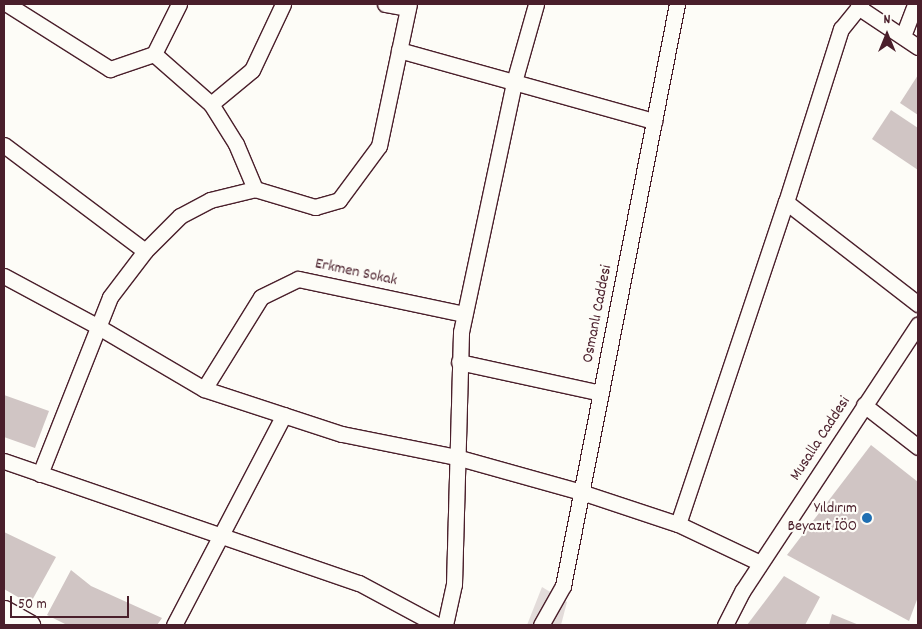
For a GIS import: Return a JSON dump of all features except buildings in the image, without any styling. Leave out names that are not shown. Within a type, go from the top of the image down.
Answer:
[{"type":"main road","points":[[4,611],[29,625]]},
{"type":"street","points":[[7,4],[110,69],[154,54],[178,4]]},
{"type":"street","points":[[211,104],[252,70],[283,4]]},
{"type":"street","points":[[40,474],[110,297],[145,251],[180,216],[210,200],[255,188],[315,207],[339,200],[379,146],[409,6],[385,4]]},
{"type":"street","points":[[445,625],[454,584],[456,457],[464,314],[514,82],[536,4]]},
{"type":"street","name":"Osmanlı Caddesi","points":[[541,625],[563,586],[677,4]]},
{"type":"street","points":[[903,36],[915,4]]},
{"type":"street","points":[[678,524],[786,202],[841,28],[860,5],[918,47]]},
{"type":"street","points":[[400,50],[654,121]]},
{"type":"street","points":[[154,54],[211,104],[236,144],[255,188]]},
{"type":"street","points":[[4,145],[145,251]]},
{"type":"street","points":[[786,202],[918,304]]},
{"type":"street","points":[[4,276],[97,326],[204,389],[342,434],[456,457],[581,492],[678,524],[760,563]]},
{"type":"street","name":"Erkmen Sokak","points":[[204,389],[261,297],[298,278],[464,314]]},
{"type":"street","name":"Musalla Caddesi","points":[[725,625],[743,590],[760,563],[918,325]]},
{"type":"street","points":[[460,362],[601,393]]},
{"type":"street","points":[[864,406],[918,447]]},
{"type":"street","points":[[174,625],[223,535],[284,415]]},
{"type":"street","points":[[4,461],[40,474],[53,476],[359,583],[437,625]]},
{"type":"shaded area","points":[[542,587],[567,602],[561,625],[527,625]]},
{"type":"place","name":"Yıldırım Beyazıt İÖO","points":[[867,518]]}]
